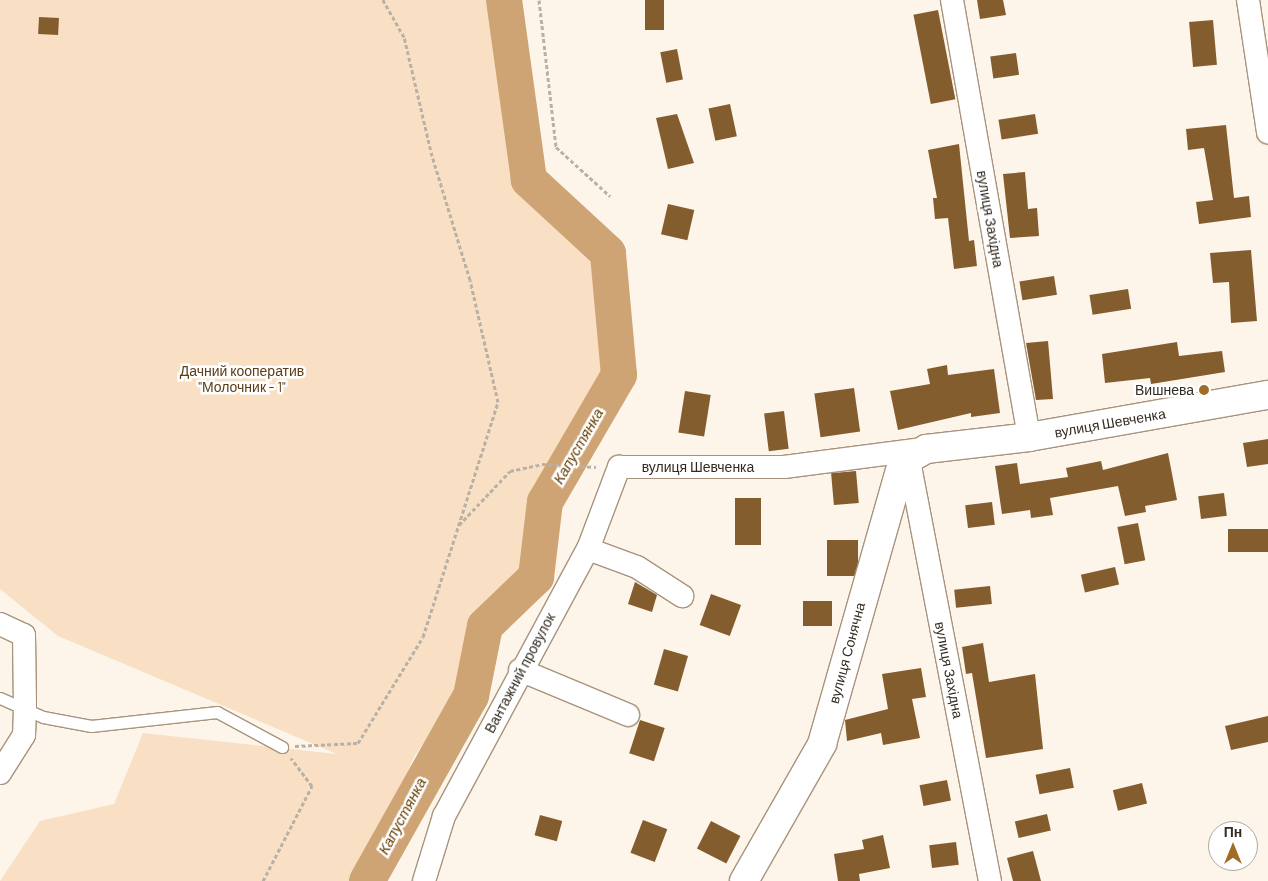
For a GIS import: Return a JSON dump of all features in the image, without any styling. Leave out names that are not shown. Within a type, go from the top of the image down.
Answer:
[{"type":"street","name":"вулиця Західна","points":[[952,0],[1029,437]]},
{"type":"street","points":[[1248,0],[1268,133]]},
{"type":"street","name":"вулиця Шевченка","points":[[619,467],[784,467],[1029,437],[1268,394]]},
{"type":"street","points":[[902,463],[939,447]]},
{"type":"street","name":"вулиця Західна","points":[[902,463],[911,471],[990,881]]},
{"type":"street","name":"вулиця Сонячна","points":[[744,881],[822,744],[902,463]]},
{"type":"street","name":"Вантажний провулок","points":[[424,881],[444,816],[520,670],[588,549],[619,467]]},
{"type":"street","points":[[588,549],[637,567],[682,596]]},
{"type":"street","points":[[0,624],[24,635],[25,708],[24,735],[0,773]]},
{"type":"street","points":[[520,670],[628,715]]},
{"type":"lane","points":[[0,698],[43,717],[90,726],[218,712],[282,746]]},
{"type":"path","points":[[282,746],[358,743],[423,637],[498,402],[470,280],[432,156],[404,38],[383,0]]},
{"type":"path","points":[[540,0],[556,147],[610,196]]},
{"type":"path","points":[[457,527],[510,471],[542,464],[579,467]]},
{"type":"path","points":[[263,881],[312,786],[282,746]]},
{"type":"green space","name":"Дачний кооператив \"Молочник - 1\"","points":[[0,0],[488,0],[521,190],[591,256],[605,371],[534,493],[522,574],[472,618],[458,695],[414,757],[365,869],[353,881],[0,881],[40,821],[114,804],[143,733],[337,754],[58,636],[0,589]]},
{"type":"building","points":[[645,0],[664,0],[664,30],[645,30]]},
{"type":"building","points":[[977,0],[1003,0],[1006,15],[980,19]]},
{"type":"building","points":[[938,10],[955,99],[931,104],[913,15]]},
{"type":"building","points":[[39,17],[59,18],[58,35],[38,34]]},
{"type":"building","points":[[1213,20],[1217,65],[1193,67],[1189,22]]},
{"type":"building","points":[[677,49],[683,79],[666,83],[660,52]]},
{"type":"building","points":[[1016,53],[1019,75],[993,78],[990,57]]},
{"type":"building","points":[[730,104],[737,136],[715,141],[708,109]]},
{"type":"building","points":[[677,114],[694,163],[668,169],[656,118]]},
{"type":"building","points":[[1035,114],[1038,134],[1002,140],[998,120]]},
{"type":"building","points":[[1226,125],[1234,198],[1249,196],[1251,217],[1199,224],[1196,202],[1213,200],[1204,148],[1188,150],[1186,129]]},
{"type":"building","points":[[959,144],[969,241],[974,240],[977,266],[954,269],[948,218],[935,219],[933,198],[937,198],[928,150]]},
{"type":"building","points":[[1025,172],[1028,209],[1037,208],[1039,236],[1010,238],[1003,174]]},
{"type":"building","points":[[668,204],[694,210],[687,240],[661,234]]},
{"type":"building","points":[[1251,250],[1257,321],[1231,323],[1229,282],[1213,283],[1210,253]]},
{"type":"building","points":[[1054,276],[1057,295],[1022,300],[1019,281]]},
{"type":"building","points":[[1128,289],[1131,309],[1093,315],[1089,295]]},
{"type":"building","points":[[1048,341],[1053,399],[1036,400],[1026,343]]},
{"type":"building","points":[[1177,342],[1179,356],[1222,351],[1225,372],[1151,384],[1150,378],[1105,383],[1102,354]]},
{"type":"building","points":[[947,365],[948,375],[994,369],[1000,413],[971,417],[971,413],[898,430],[890,391],[930,384],[927,369]]},
{"type":"building","points":[[854,388],[860,432],[821,437],[814,394]]},
{"type":"building","points":[[685,391],[711,395],[704,437],[678,432]]},
{"type":"building","points":[[784,411],[789,449],[769,451],[764,413]]},
{"type":"building","points":[[1268,439],[1268,464],[1247,467],[1243,443]]},
{"type":"building","points":[[1168,453],[1177,500],[1145,506],[1146,512],[1125,516],[1118,486],[1050,498],[1053,515],[1031,518],[1030,510],[1002,514],[995,466],[1017,463],[1020,484],[1068,477],[1066,468],[1101,461],[1103,470]]},
{"type":"building","points":[[856,471],[859,503],[834,505],[831,473]]},
{"type":"building","points":[[1224,493],[1227,516],[1201,519],[1198,496]]},
{"type":"building","points":[[735,498],[761,498],[761,545],[735,545]]},
{"type":"building","points":[[992,502],[995,525],[968,528],[965,505]]},
{"type":"building","points":[[1138,523],[1145,560],[1125,564],[1117,527]]},
{"type":"building","points":[[1228,529],[1268,529],[1268,552],[1228,552]]},
{"type":"building","points":[[827,540],[858,540],[858,576],[827,576]]},
{"type":"building","points":[[1115,567],[1119,585],[1085,592],[1081,575]]},
{"type":"building","points":[[635,582],[657,595],[652,612],[628,604]]},
{"type":"building","points":[[990,586],[992,604],[956,608],[954,590]]},
{"type":"building","points":[[711,594],[741,605],[730,636],[700,625]]},
{"type":"building","points":[[803,601],[832,601],[832,626],[803,626]]},
{"type":"building","points":[[983,643],[989,682],[1035,674],[1043,749],[986,758],[972,673],[966,674],[962,647]]},
{"type":"building","points":[[664,649],[688,656],[678,691],[654,685]]},
{"type":"building","points":[[921,668],[926,697],[912,699],[920,738],[883,745],[881,733],[847,741],[845,720],[888,709],[882,674]]},
{"type":"building","points":[[1268,716],[1268,742],[1231,750],[1225,726]]},
{"type":"building","points":[[640,720],[665,728],[654,761],[629,753]]},
{"type":"building","points":[[1070,768],[1074,788],[1039,794],[1036,775]]},
{"type":"building","points":[[947,780],[951,801],[924,806],[920,785]]},
{"type":"building","points":[[1142,783],[1147,803],[1118,811],[1113,790]]},
{"type":"building","points":[[1047,814],[1051,831],[1019,838],[1015,821]]},
{"type":"building","points":[[540,815],[562,821],[557,841],[535,835]]},
{"type":"building","points":[[643,820],[667,829],[655,862],[630,853]]},
{"type":"building","points":[[711,821],[740,836],[726,864],[697,849]]},
{"type":"building","points":[[883,835],[890,868],[859,874],[860,881],[838,881],[834,854],[864,849],[862,840]]},
{"type":"building","points":[[956,842],[959,865],[932,868],[929,845]]},
{"type":"building","points":[[1033,851],[1041,881],[1013,881],[1007,858]]},
{"type":"waterway","name":"Капустянка","points":[[367,881],[471,696],[485,626],[536,577],[545,502],[619,375],[608,253],[529,180],[504,0]]},
{"type":"place","name":"Вишнева","points":[[1204,390]]}]
